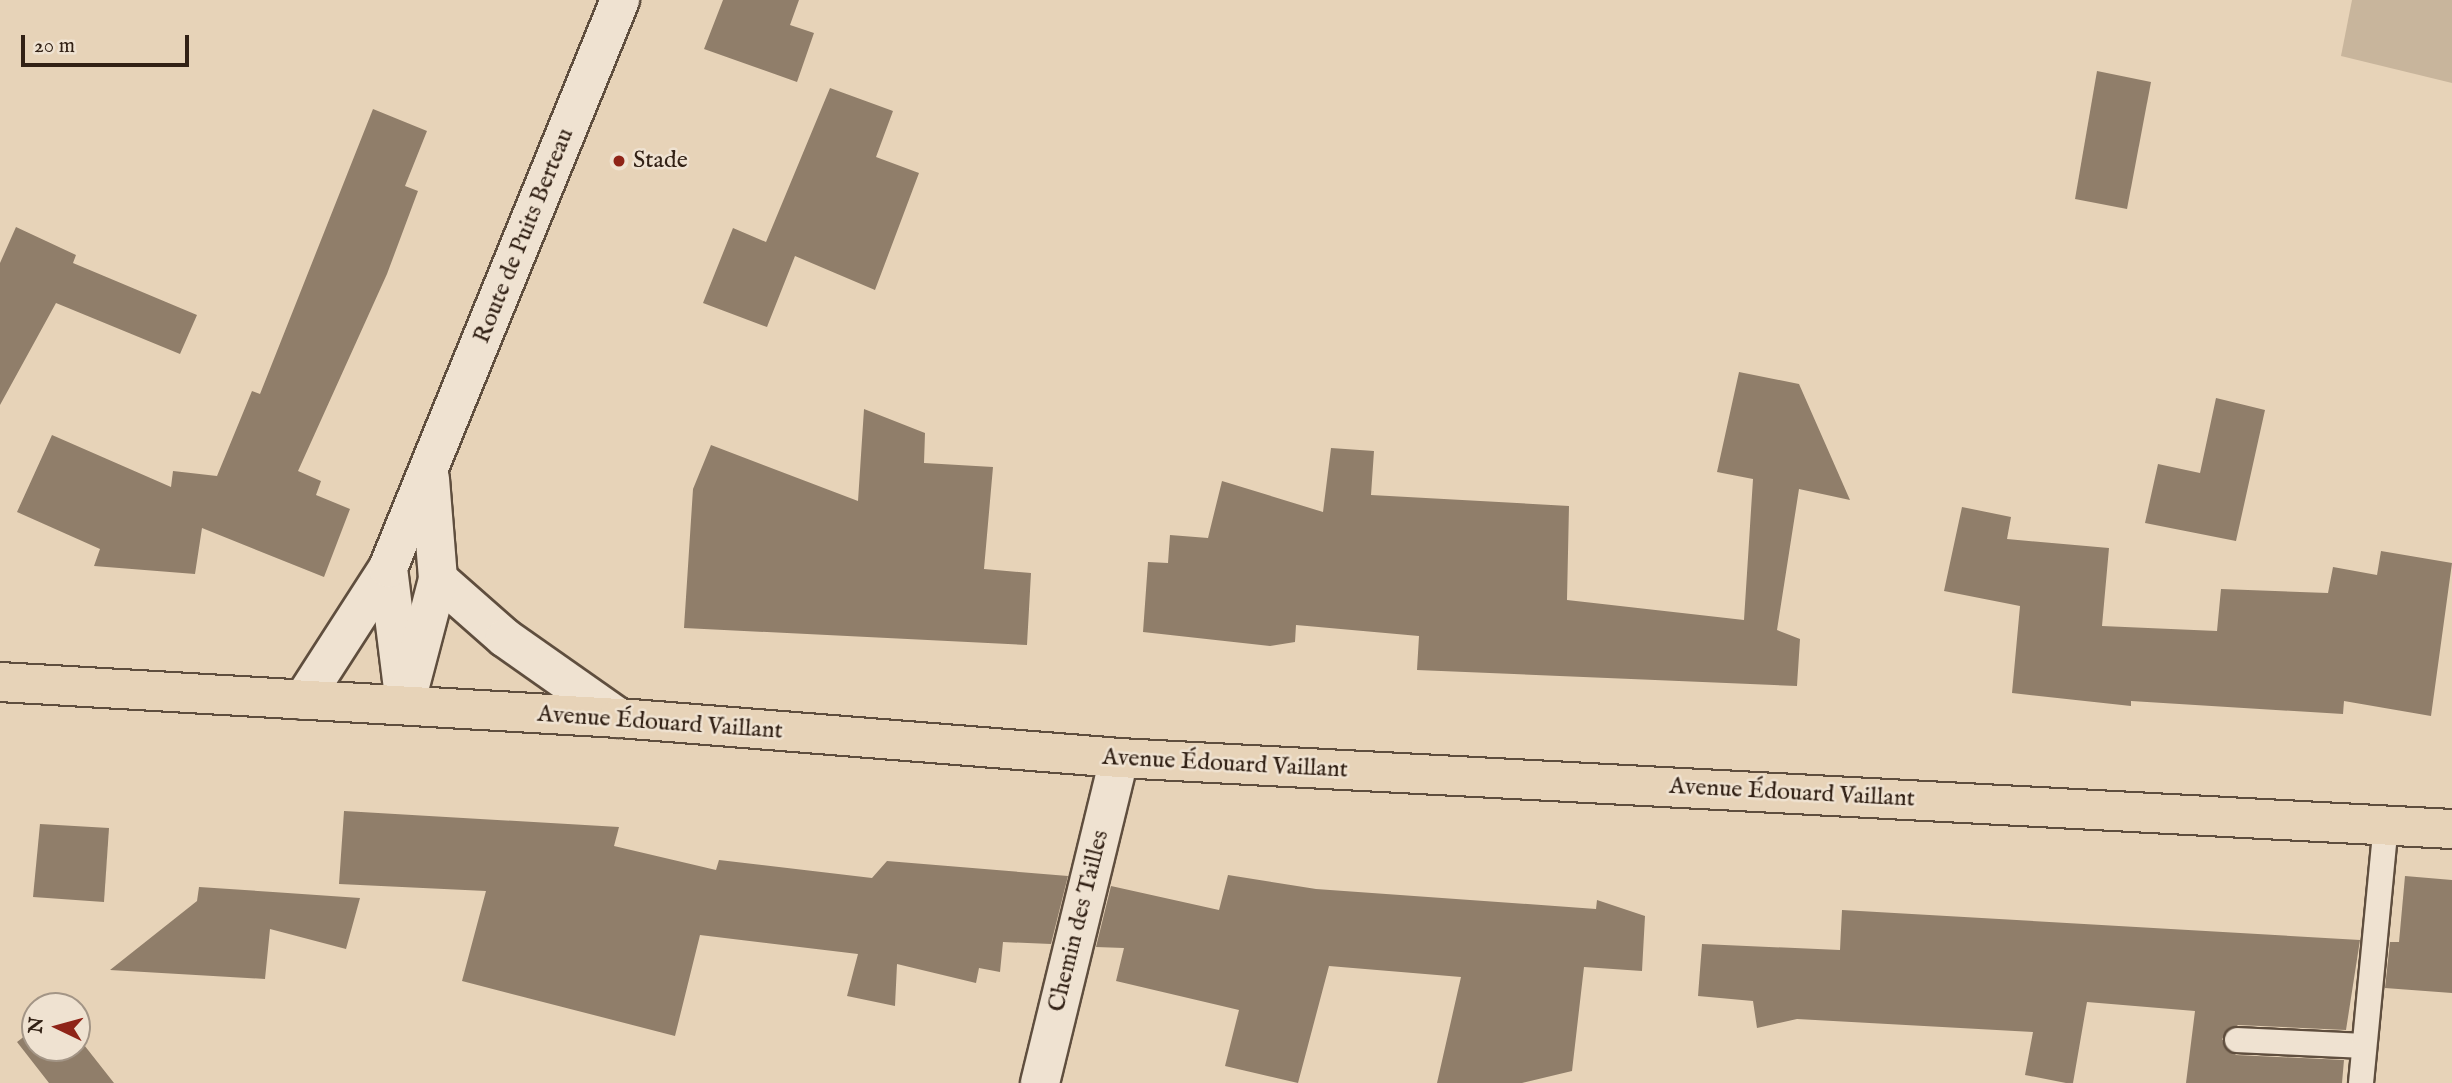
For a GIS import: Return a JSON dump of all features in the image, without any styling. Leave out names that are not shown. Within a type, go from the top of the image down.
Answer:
[{"type":"main road","name":"Avenue Édouard Vaillant","points":[[0,682],[619,718],[1119,758],[2452,829]]},
{"type":"street","name":"Route de Puits Berteau","points":[[303,700],[388,568],[430,473],[620,0]]},
{"type":"street","name":"Route de Puits Berteau","points":[[405,705],[438,579],[430,473]]},
{"type":"street","points":[[388,568],[405,705]]},
{"type":"street","points":[[438,579],[505,638],[619,718]]},
{"type":"street","name":"Chemin des Tailles","points":[[1040,1083],[1119,758]]},
{"type":"lane","points":[[2361,1083],[2386,824]]},
{"type":"lane","points":[[2237,1040],[2364,1046]]},
{"type":"shaded area","points":[[2352,0],[2452,0],[2452,83],[2341,56]]},
{"type":"building","points":[[723,0],[799,0],[790,25],[814,33],[797,82],[704,49]]},
{"type":"building","points":[[2097,71],[2151,82],[2127,209],[2075,199]]},
{"type":"building","points":[[830,88],[893,111],[876,157],[919,173],[875,290],[795,256],[767,327],[703,303],[733,228],[766,242]]},
{"type":"building","points":[[373,109],[427,131],[405,186],[418,191],[387,274],[298,471],[321,481],[316,495],[350,509],[324,577],[202,528],[195,574],[94,566],[100,549],[17,512],[52,435],[171,487],[173,471],[217,476],[252,391],[260,394]]},
{"type":"building","points":[[16,227],[76,255],[73,263],[197,315],[180,354],[56,303],[0,405],[0,263]]},
{"type":"building","points":[[1739,372],[1799,384],[1850,500],[1799,489],[1777,630],[1800,639],[1797,686],[1417,670],[1419,636],[1296,625],[1295,642],[1270,646],[1143,632],[1148,562],[1168,563],[1170,535],[1208,538],[1222,481],[1323,512],[1331,448],[1374,451],[1371,495],[1569,506],[1567,600],[1744,620],[1753,479],[1717,472]]},
{"type":"building","points":[[2216,398],[2265,410],[2236,541],[2145,523],[2158,464],[2200,473]]},
{"type":"building","points":[[864,409],[925,433],[924,463],[993,467],[984,569],[1031,573],[1027,645],[684,628],[693,489],[711,445],[858,501]]},
{"type":"building","points":[[1962,507],[2011,517],[2007,539],[2109,548],[2102,626],[2217,631],[2221,589],[2328,593],[2333,567],[2377,575],[2381,551],[2452,563],[2431,716],[2344,701],[2343,714],[2131,701],[2131,706],[2012,693],[2020,606],[1944,591]]},
{"type":"building","points":[[344,811],[619,827],[614,846],[716,870],[719,860],[872,878],[887,861],[1068,876],[1051,944],[1003,942],[1000,972],[979,968],[976,983],[897,964],[895,1006],[847,996],[858,954],[700,935],[675,1036],[462,981],[486,891],[339,884]]},
{"type":"building","points":[[40,824],[109,828],[104,902],[33,897]]},
{"type":"building","points":[[1228,875],[1316,889],[1596,909],[1597,900],[1645,916],[1642,971],[1584,967],[1572,1071],[1522,1083],[1437,1083],[1461,977],[1329,966],[1298,1083],[1225,1066],[1239,1010],[1116,981],[1124,948],[1096,947],[1111,886],[1219,910]]},
{"type":"building","points":[[2405,876],[2452,880],[2452,993],[2385,988],[2390,942],[2399,942]]},
{"type":"building","points":[[199,887],[360,898],[346,949],[270,929],[265,979],[110,970],[197,901]]},
{"type":"building","points":[[1842,910],[2360,940],[2346,1030],[2238,1025],[2222,1039],[2236,1055],[2344,1060],[2342,1083],[2186,1083],[2195,1011],[2087,1002],[2073,1083],[2066,1083],[2025,1075],[2033,1032],[1797,1019],[1757,1028],[1753,1001],[1698,996],[1702,944],[1840,950]]},
{"type":"building","points":[[91,1054],[114,1083],[49,1083],[33,1062],[91,1062]]},
{"type":"place","name":"Stade","points":[[619,161]]}]
